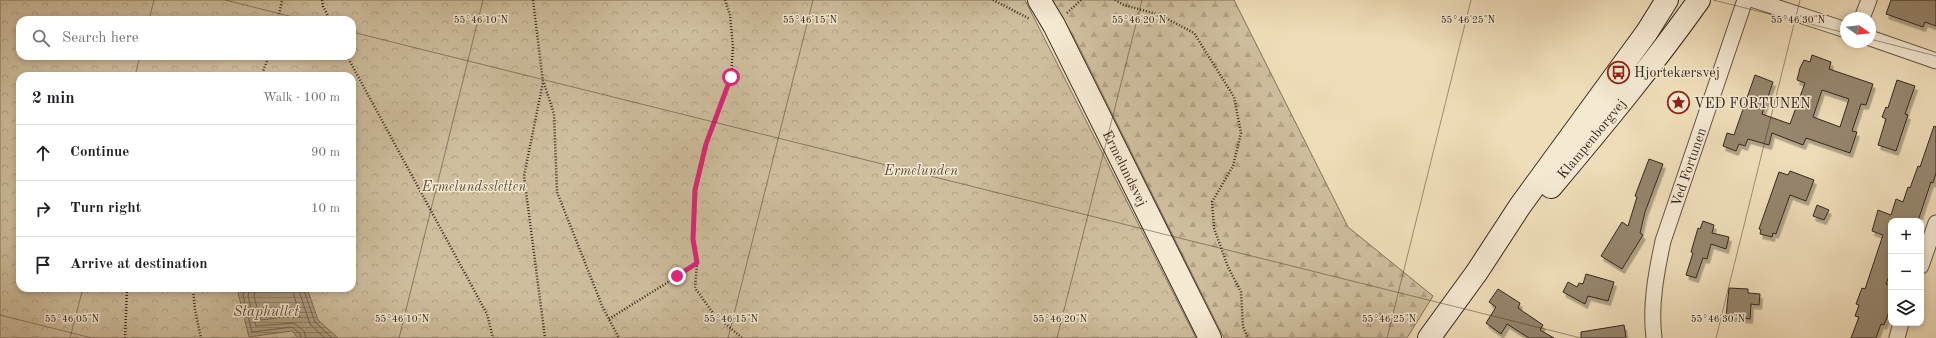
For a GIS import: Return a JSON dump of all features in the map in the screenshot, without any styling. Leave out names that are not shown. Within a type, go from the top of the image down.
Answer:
[{"type":"street","name":"Ermelundsvej","points":[[1039,0],[1054,25],[1210,338]]},
{"type":"street","name":"Klampenborgvej","points":[[1429,338],[1477,272],[1520,206],[1647,32],[1668,0]]},
{"type":"street","name":"Klampenborgvej","points":[[1477,272],[1528,215],[1624,100],[1667,45],[1698,0]]},
{"type":"street","name":"Ved Fortunen","points":[[1654,338],[1654,279],[1663,241],[1745,0]]},
{"type":"street","points":[[1754,0],[1840,28]]},
{"type":"street","points":[[1865,12],[1870,0]]},
{"type":"street","points":[[1876,40],[1936,62]]},
{"type":"street","points":[[1924,257],[1936,223]]},
{"type":"street","points":[[1897,338],[1900,326]]},
{"type":"path","points":[[279,16],[282,0]]},
{"type":"path","points":[[322,0],[328,16]]},
{"type":"path","points":[[533,0],[543,82],[554,114],[557,192],[609,319],[619,338]]},
{"type":"path","points":[[725,0],[730,15],[733,47],[731,77],[706,144],[695,190],[693,239],[697,263],[695,288],[713,313],[742,338]]},
{"type":"path","points":[[993,0],[1040,24],[1054,25]]},
{"type":"path","points":[[1115,0],[1124,5],[1160,15],[1194,33],[1234,97],[1241,133],[1232,166],[1212,202],[1214,228],[1228,267],[1241,292],[1243,327],[1248,338]]},
{"type":"path","points":[[263,72],[267,60]]},
{"type":"path","points":[[349,60],[356,72]]},
{"type":"path","points":[[356,73],[487,314],[493,338]]},
{"type":"path","points":[[543,82],[524,176],[545,338]]},
{"type":"path","points":[[609,319],[697,263]]},
{"type":"path","points":[[125,338],[127,292]]},
{"type":"path","points":[[193,292],[200,338]]},
{"type":"green space","name":"Ermelunden","points":[[0,0],[1025,0],[1196,338],[0,338]]},
{"type":"green space","points":[[1052,0],[1234,0],[1348,227],[1433,296],[1407,338],[1224,338],[1076,41]]},
{"type":"water","name":"Staphullet","points":[[308,292],[318,320],[338,338],[298,338],[292,331],[249,337],[238,293]]},
{"type":"building","points":[[1891,0],[1936,0],[1936,26],[1925,22],[1923,27],[1886,14]]},
{"type":"building","points":[[1812,55],[1831,62],[1829,69],[1873,84],[1866,105],[1861,104],[1852,131],[1857,132],[1850,153],[1806,138],[1803,145],[1772,133],[1769,145],[1748,139],[1745,146],[1739,144],[1736,151],[1723,146],[1727,133],[1734,135],[1755,75],[1773,82],[1762,114],[1790,124],[1805,83],[1797,80],[1800,68],[1804,60],[1810,62]],"holes":[[[1822,90],[1849,99],[1840,127],[1813,117]]]},
{"type":"building","points":[[1897,80],[1915,86],[1905,114],[1908,115],[1896,151],[1878,145],[1886,119],[1882,117],[1886,107],[1888,108]]},
{"type":"building","points":[[1934,126],[1936,127],[1936,173],[1933,183],[1931,182],[1919,218],[1888,218],[1888,279],[1886,284],[1888,284],[1888,315],[1884,325],[1881,324],[1876,338],[1851,338],[1859,317],[1855,316],[1859,305],[1856,304],[1862,288],[1865,289],[1883,235],[1872,231],[1878,210],[1891,215],[1896,199],[1903,202],[1918,166],[1920,167]]},
{"type":"building","points":[[1649,159],[1663,164],[1645,212],[1640,233],[1643,235],[1622,269],[1601,256],[1622,222],[1628,226],[1637,197],[1635,196]]},
{"type":"building","points":[[1790,171],[1814,180],[1806,201],[1790,195],[1776,234],[1773,233],[1772,237],[1760,234],[1761,230],[1759,229],[1779,172],[1788,175]]},
{"type":"building","points":[[1817,205],[1829,210],[1824,220],[1813,216]]},
{"type":"building","points":[[1703,221],[1714,225],[1712,233],[1729,237],[1726,249],[1711,244],[1707,259],[1703,258],[1696,278],[1686,275],[1693,253],[1691,252],[1698,228],[1700,229]]},
{"type":"building","points":[[1586,274],[1614,282],[1608,301],[1588,296],[1585,304],[1563,292],[1568,282],[1577,287],[1579,283],[1583,284]]},
{"type":"building","points":[[1729,288],[1748,289],[1748,293],[1760,294],[1759,305],[1751,304],[1750,319],[1726,316]]},
{"type":"building","points":[[1498,289],[1520,303],[1518,308],[1543,325],[1540,330],[1554,338],[1529,338],[1507,324],[1501,334],[1486,323],[1496,307],[1489,302]]},
{"type":"building","points":[[1624,325],[1626,338],[1581,338],[1581,332]]},
{"type":"place","name":"Hjortekærsvej","points":[[1618,72]]},
{"type":"place","name":"VED FORTUNEN","points":[[1679,103]]},
{"type":"route","points":[[677,276],[697,263],[694,253],[693,239],[695,190],[706,144],[714,121],[723,103],[731,77]]},
{"type":"park label","name":"Ermelundssletten","points":[[474,186]]}]
